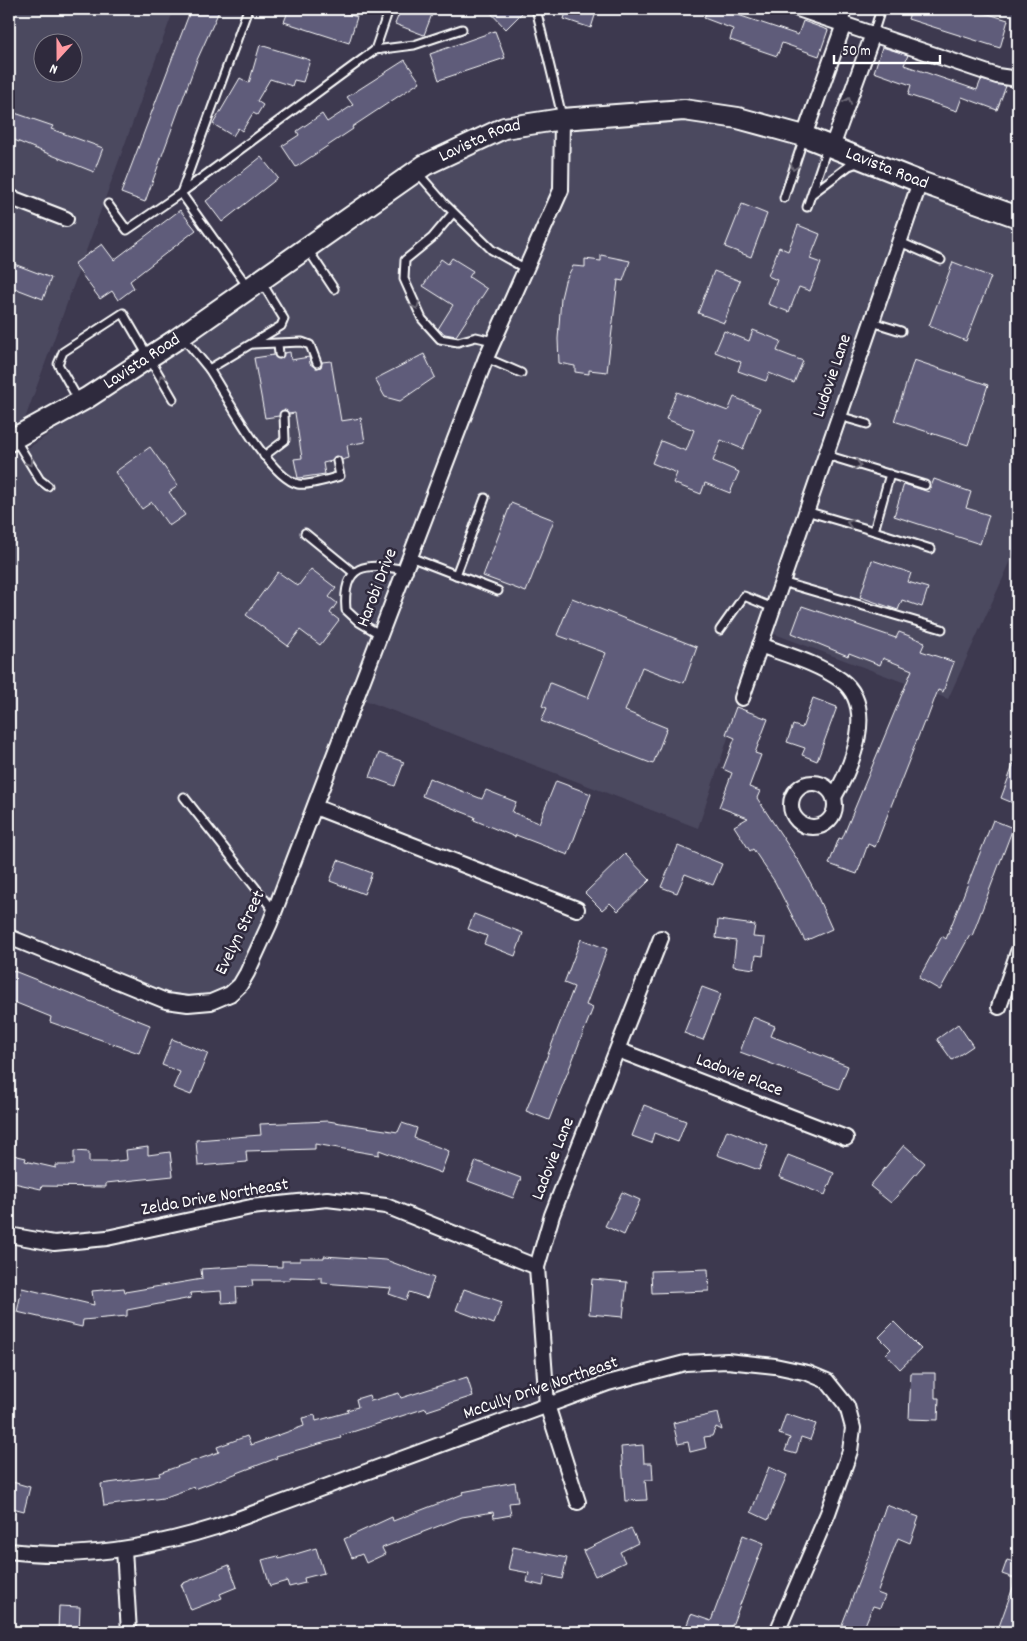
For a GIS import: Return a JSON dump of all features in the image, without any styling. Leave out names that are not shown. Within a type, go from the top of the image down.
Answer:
[{"type":"main road","name":"Lavista Road","points":[[12,440],[80,402],[182,336],[416,171],[504,128],[562,119],[684,110],[738,118],[804,136],[920,182],[1018,217]]},
{"type":"street","points":[[798,9],[997,76],[1018,78]]},
{"type":"street","points":[[804,136],[844,24]]},
{"type":"street","points":[[830,146],[873,34]]},
{"type":"street","name":"Harobi Drive","points":[[316,807],[486,358],[561,190],[562,119]]},
{"type":"street","name":"Ludovie Lane","points":[[742,698],[920,182]]},
{"type":"street","points":[[9,197],[66,219]]},
{"type":"street","points":[[760,645],[816,666],[842,682],[857,702],[859,718],[857,740],[844,779],[834,797]]},
{"type":"street","points":[[316,807],[578,909]]},
{"type":"street","name":"Evelyn Street","points":[[9,937],[166,1001],[188,1004],[211,1002],[230,994],[240,985],[274,912],[316,807]]},
{"type":"street","name":"Ladovie Lane","points":[[578,1502],[547,1405],[537,1267],[552,1215],[661,938]]},
{"type":"street","points":[[999,1007],[1018,952]]},
{"type":"street","name":"Ladovie Place","points":[[618,1050],[846,1138]]},
{"type":"street","name":"Zelda Drive Northeast","points":[[9,1235],[54,1243],[108,1238],[251,1207],[327,1198],[386,1206],[537,1267]]},
{"type":"street","name":"McCully Drive Northeast","points":[[9,1551],[40,1555],[124,1549],[168,1542],[216,1527],[608,1383],[685,1363],[727,1361],[775,1366],[808,1373],[827,1381],[847,1406],[852,1428],[850,1451],[828,1513],[777,1632]]},
{"type":"street","points":[[124,1549],[129,1632]]},
{"type":"lane","points":[[181,193],[248,9]]},
{"type":"lane","points":[[375,50],[389,9]]},
{"type":"lane","points":[[536,9],[562,119]]},
{"type":"lane","points":[[844,24],[847,9]]},
{"type":"lane","points":[[873,34],[880,9]]},
{"type":"lane","points":[[108,204],[127,230],[181,193],[375,50],[414,45],[462,29]]},
{"type":"lane","points":[[784,198],[804,136]]},
{"type":"lane","points":[[807,207],[830,146]]},
{"type":"lane","points":[[813,194],[849,166],[864,160]]},
{"type":"lane","points":[[416,171],[453,213],[492,250],[526,268]]},
{"type":"lane","points":[[181,193],[284,319],[281,326],[209,369]]},
{"type":"lane","points":[[453,213],[432,238],[405,260],[404,279],[422,319],[440,339],[458,342],[476,337],[493,341]]},
{"type":"lane","points":[[900,242],[941,260]]},
{"type":"lane","points":[[307,248],[334,289]]},
{"type":"lane","points":[[80,402],[58,364],[63,352],[122,312],[173,399]]},
{"type":"lane","points":[[872,322],[901,332]]},
{"type":"lane","points":[[182,336],[209,369],[264,456],[276,470],[298,484],[340,476],[337,460]]},
{"type":"lane","points":[[252,344],[302,342],[310,345],[317,363]]},
{"type":"lane","points":[[278,344],[279,354]]},
{"type":"lane","points":[[486,358],[521,373]]},
{"type":"lane","points":[[264,456],[285,440],[284,415]]},
{"type":"lane","points":[[839,416],[867,424]]},
{"type":"lane","points":[[12,440],[40,480],[48,486]]},
{"type":"lane","points":[[826,455],[925,486]]},
{"type":"lane","points":[[874,531],[890,474]]},
{"type":"lane","points":[[456,575],[486,498]]},
{"type":"lane","points":[[806,511],[931,549]]},
{"type":"lane","points":[[305,533],[354,573]]},
{"type":"lane","points":[[410,557],[498,591]]},
{"type":"lane","points":[[381,635],[359,622],[346,610],[347,580],[365,566],[380,565],[405,570]]},
{"type":"lane","points":[[782,582],[942,629]]},
{"type":"lane","points":[[720,630],[744,596],[773,608]]},
{"type":"lane","points":[[184,797],[274,912]]},
{"type":"shaded area","points":[[9,9],[174,9],[10,460],[214,325],[389,179],[504,129],[612,110],[809,135],[1018,215],[1018,545],[948,699],[764,630],[698,828],[362,699],[272,912],[235,984],[184,1007],[9,937]]},
{"type":"building","points":[[191,9],[220,9],[197,60],[145,202],[121,193]]},
{"type":"building","points":[[289,9],[331,9],[357,17],[349,43],[284,22]]},
{"type":"building","points":[[401,9],[434,9],[424,35],[395,24]]},
{"type":"building","points":[[487,9],[526,9],[506,29]]},
{"type":"building","points":[[567,9],[597,9],[591,28],[564,19]]},
{"type":"building","points":[[708,9],[720,9],[798,35],[803,21],[828,30],[819,56],[782,43],[777,56],[730,40],[733,29],[704,18]]},
{"type":"building","points":[[911,9],[972,9],[1008,20],[1000,48],[908,19]]},
{"type":"building","points":[[495,31],[505,58],[439,80],[430,54]]},
{"type":"building","points":[[260,45],[310,60],[303,82],[294,80],[292,86],[270,79],[257,101],[263,105],[257,115],[253,113],[242,131],[238,128],[233,136],[213,124],[240,78],[249,83]]},
{"type":"building","points":[[882,47],[908,55],[904,65],[977,90],[981,80],[1006,86],[997,110],[962,97],[957,111],[908,95],[911,85],[874,72]]},
{"type":"building","points":[[405,60],[420,82],[296,167],[282,146],[299,135],[297,131],[322,114],[327,122],[353,105],[347,97]]},
{"type":"building","points":[[9,111],[53,126],[51,129],[103,148],[94,172],[9,138]]},
{"type":"building","points":[[261,157],[278,178],[222,222],[206,201]]},
{"type":"building","points":[[742,204],[767,214],[751,257],[725,247]]},
{"type":"building","points":[[180,210],[196,230],[130,281],[134,288],[118,300],[112,291],[100,299],[74,264],[102,244],[114,260]]},
{"type":"building","points":[[798,225],[820,234],[810,259],[821,263],[810,291],[799,287],[789,312],[768,304],[777,280],[768,276],[779,247],[788,251]]},
{"type":"building","points":[[601,255],[630,261],[623,281],[618,280],[607,372],[589,370],[589,374],[575,372],[575,366],[559,363],[558,339],[561,298],[565,281],[573,266],[585,267],[585,259],[601,261]]},
{"type":"building","points":[[452,258],[473,271],[469,277],[487,289],[456,336],[445,334],[438,329],[453,305],[423,286],[441,259],[448,264]]},
{"type":"building","points":[[953,262],[991,277],[966,341],[929,326]]},
{"type":"building","points":[[14,264],[51,278],[43,299],[9,286],[9,277]]},
{"type":"building","points":[[714,271],[740,281],[724,323],[698,313]]},
{"type":"building","points":[[753,330],[781,341],[777,351],[803,361],[794,383],[769,373],[766,381],[738,371],[741,362],[715,352],[724,331],[749,341]]},
{"type":"building","points":[[290,352],[291,360],[309,357],[310,364],[316,368],[321,367],[322,362],[331,361],[341,421],[361,418],[365,442],[347,445],[349,458],[342,460],[336,456],[332,461],[323,463],[325,474],[298,478],[294,459],[302,458],[295,413],[289,414],[283,410],[279,416],[265,418],[254,358],[274,355],[280,359],[284,353]]},
{"type":"building","points":[[424,354],[435,377],[400,401],[385,397],[375,379]]},
{"type":"building","points":[[914,360],[988,385],[968,445],[894,421]]},
{"type":"building","points":[[677,392],[728,411],[734,397],[760,408],[743,449],[721,440],[713,461],[739,472],[730,493],[705,483],[701,494],[673,483],[677,473],[652,463],[661,441],[686,451],[694,430],[666,419]]},
{"type":"building","points":[[150,447],[178,486],[169,492],[185,515],[169,526],[152,502],[142,509],[115,472]]},
{"type":"building","points":[[934,479],[971,492],[966,508],[989,515],[980,544],[894,516],[904,484],[929,492]]},
{"type":"building","points":[[511,503],[554,520],[526,592],[483,576]]},
{"type":"building","points":[[872,560],[911,573],[908,582],[928,588],[922,607],[902,600],[898,610],[860,597]]},
{"type":"building","points":[[311,569],[336,588],[329,597],[337,603],[330,613],[339,620],[320,645],[300,630],[288,646],[246,615],[278,572],[298,586]]},
{"type":"building","points":[[572,598],[697,647],[684,683],[642,667],[625,711],[667,728],[653,764],[541,721],[547,708],[542,706],[550,683],[588,698],[606,653],[557,635]]},
{"type":"building","points":[[802,606],[896,638],[899,632],[925,642],[921,651],[954,662],[943,692],[938,690],[926,722],[924,722],[875,847],[868,844],[857,874],[829,864],[839,838],[842,839],[912,670],[883,658],[880,665],[849,653],[848,656],[792,633]]},
{"type":"building","points":[[813,698],[837,707],[817,761],[802,755],[805,748],[787,742],[793,725],[802,728]]},
{"type":"building","points":[[736,707],[768,719],[755,753],[761,755],[749,787],[760,791],[757,798],[799,862],[815,891],[832,929],[805,941],[775,882],[753,849],[750,851],[734,826],[748,818],[719,807],[732,773],[723,769],[735,738],[726,734]]},
{"type":"building","points":[[379,753],[404,762],[395,786],[370,777]]},
{"type":"building","points":[[1018,756],[1018,805],[1001,798]]},
{"type":"building","points":[[429,778],[482,799],[486,790],[516,802],[512,812],[539,823],[556,781],[591,794],[568,855],[516,835],[515,837],[474,820],[475,817],[422,796]]},
{"type":"building","points":[[993,820],[1013,828],[972,936],[970,935],[940,990],[919,978],[942,936],[946,939]]},
{"type":"building","points":[[678,846],[722,864],[713,885],[685,874],[677,893],[661,887]]},
{"type":"building","points":[[625,854],[650,880],[618,911],[610,903],[602,910],[585,893]]},
{"type":"building","points":[[338,860],[372,873],[364,894],[330,881]]},
{"type":"building","points":[[474,914],[523,933],[515,956],[484,944],[487,936],[468,929]]},
{"type":"building","points":[[718,920],[755,925],[753,937],[765,938],[763,956],[756,955],[754,969],[733,966],[736,941],[716,938]]},
{"type":"building","points":[[581,939],[607,949],[586,1005],[593,1008],[549,1120],[526,1111],[574,987],[564,983]]},
{"type":"building","points":[[9,969],[150,1025],[139,1053],[50,1022],[51,1017],[9,1000]]},
{"type":"building","points":[[702,987],[721,994],[703,1040],[684,1033]]},
{"type":"building","points":[[753,1017],[775,1026],[771,1036],[848,1066],[839,1089],[740,1052]]},
{"type":"building","points":[[958,1024],[973,1046],[952,1060],[937,1039]]},
{"type":"building","points":[[172,1039],[208,1053],[191,1095],[173,1088],[180,1072],[162,1065]]},
{"type":"building","points":[[644,1105],[686,1121],[678,1142],[654,1133],[651,1143],[632,1136]]},
{"type":"building","points":[[328,1121],[398,1132],[402,1123],[417,1128],[414,1138],[449,1151],[441,1173],[379,1150],[379,1155],[315,1144],[315,1149],[246,1151],[247,1162],[198,1166],[196,1140],[261,1135],[260,1124]]},
{"type":"building","points":[[727,1130],[768,1146],[759,1170],[717,1155]]},
{"type":"building","points":[[904,1145],[925,1163],[891,1203],[870,1186]]},
{"type":"building","points":[[148,1147],[148,1155],[170,1152],[173,1176],[106,1183],[106,1187],[42,1186],[41,1189],[9,1182],[9,1154],[26,1158],[25,1161],[56,1168],[56,1165],[74,1165],[74,1151],[89,1152],[89,1162],[108,1162],[127,1160],[126,1150]]},
{"type":"building","points":[[788,1155],[834,1173],[825,1195],[779,1177]]},
{"type":"building","points":[[476,1161],[521,1178],[513,1198],[468,1181]]},
{"type":"building","points":[[622,1192],[640,1200],[624,1235],[605,1226]]},
{"type":"building","points":[[324,1256],[386,1260],[434,1278],[427,1298],[409,1292],[406,1300],[389,1294],[391,1288],[322,1283],[322,1278],[290,1277],[290,1280],[252,1280],[253,1286],[236,1287],[237,1302],[222,1303],[221,1291],[190,1293],[191,1298],[127,1310],[127,1316],[83,1320],[82,1327],[17,1312],[22,1288],[94,1305],[92,1291],[124,1288],[125,1292],[202,1279],[201,1269],[252,1266],[282,1267],[282,1261],[300,1261],[300,1258],[324,1258]]},
{"type":"building","points":[[708,1269],[709,1291],[652,1293],[651,1271]]},
{"type":"building","points":[[592,1279],[627,1282],[623,1317],[589,1314]]},
{"type":"building","points":[[464,1289],[502,1302],[494,1324],[456,1310]]},
{"type":"building","points":[[894,1322],[921,1349],[900,1369],[886,1354],[891,1349],[879,1337]]},
{"type":"building","points":[[911,1373],[935,1373],[935,1398],[939,1398],[938,1420],[909,1419]]},
{"type":"building","points":[[467,1377],[473,1396],[427,1411],[426,1408],[340,1436],[341,1438],[276,1456],[277,1458],[195,1489],[194,1487],[163,1498],[104,1506],[101,1484],[160,1476],[159,1473],[219,1452],[217,1447],[247,1436],[251,1445],[304,1426],[302,1418],[315,1415],[316,1421],[348,1412],[347,1410],[358,1407],[356,1399],[369,1395],[371,1401],[399,1393],[401,1398]]},
{"type":"building","points":[[718,1413],[722,1430],[716,1427],[712,1436],[704,1437],[706,1448],[690,1452],[688,1442],[678,1444],[673,1423]]},
{"type":"building","points":[[786,1414],[816,1424],[810,1440],[801,1437],[796,1454],[785,1451],[790,1438],[779,1434]]},
{"type":"building","points":[[643,1445],[644,1463],[652,1463],[653,1480],[645,1480],[647,1500],[625,1501],[621,1447]]},
{"type":"building","points":[[769,1467],[787,1475],[768,1520],[751,1512]]},
{"type":"building","points":[[9,1481],[30,1487],[24,1511],[9,1507]]},
{"type":"building","points":[[515,1482],[518,1502],[509,1503],[511,1515],[494,1518],[493,1512],[462,1517],[382,1548],[385,1554],[366,1563],[362,1554],[352,1558],[344,1539],[392,1517],[393,1521],[463,1494],[462,1492]]},
{"type":"building","points":[[886,1505],[919,1517],[910,1543],[898,1538],[877,1593],[885,1596],[880,1608],[873,1606],[862,1632],[839,1632],[871,1550]]},
{"type":"building","points":[[631,1528],[638,1543],[620,1552],[625,1562],[595,1576],[583,1551]]},
{"type":"building","points":[[743,1535],[764,1543],[731,1628],[739,1632],[684,1632],[691,1614],[711,1621]]},
{"type":"building","points":[[513,1547],[567,1558],[562,1579],[545,1575],[543,1586],[527,1582],[529,1573],[508,1569]]},
{"type":"building","points":[[316,1548],[324,1573],[304,1578],[305,1583],[289,1587],[287,1581],[270,1586],[262,1560],[278,1556],[279,1559]]},
{"type":"building","points":[[1007,1560],[1018,1563],[1018,1632],[997,1632],[1016,1579],[1002,1574]]},
{"type":"building","points":[[229,1565],[237,1587],[220,1594],[222,1598],[191,1610],[181,1584]]},
{"type":"building","points":[[59,1606],[80,1607],[79,1632],[58,1632]]}]
